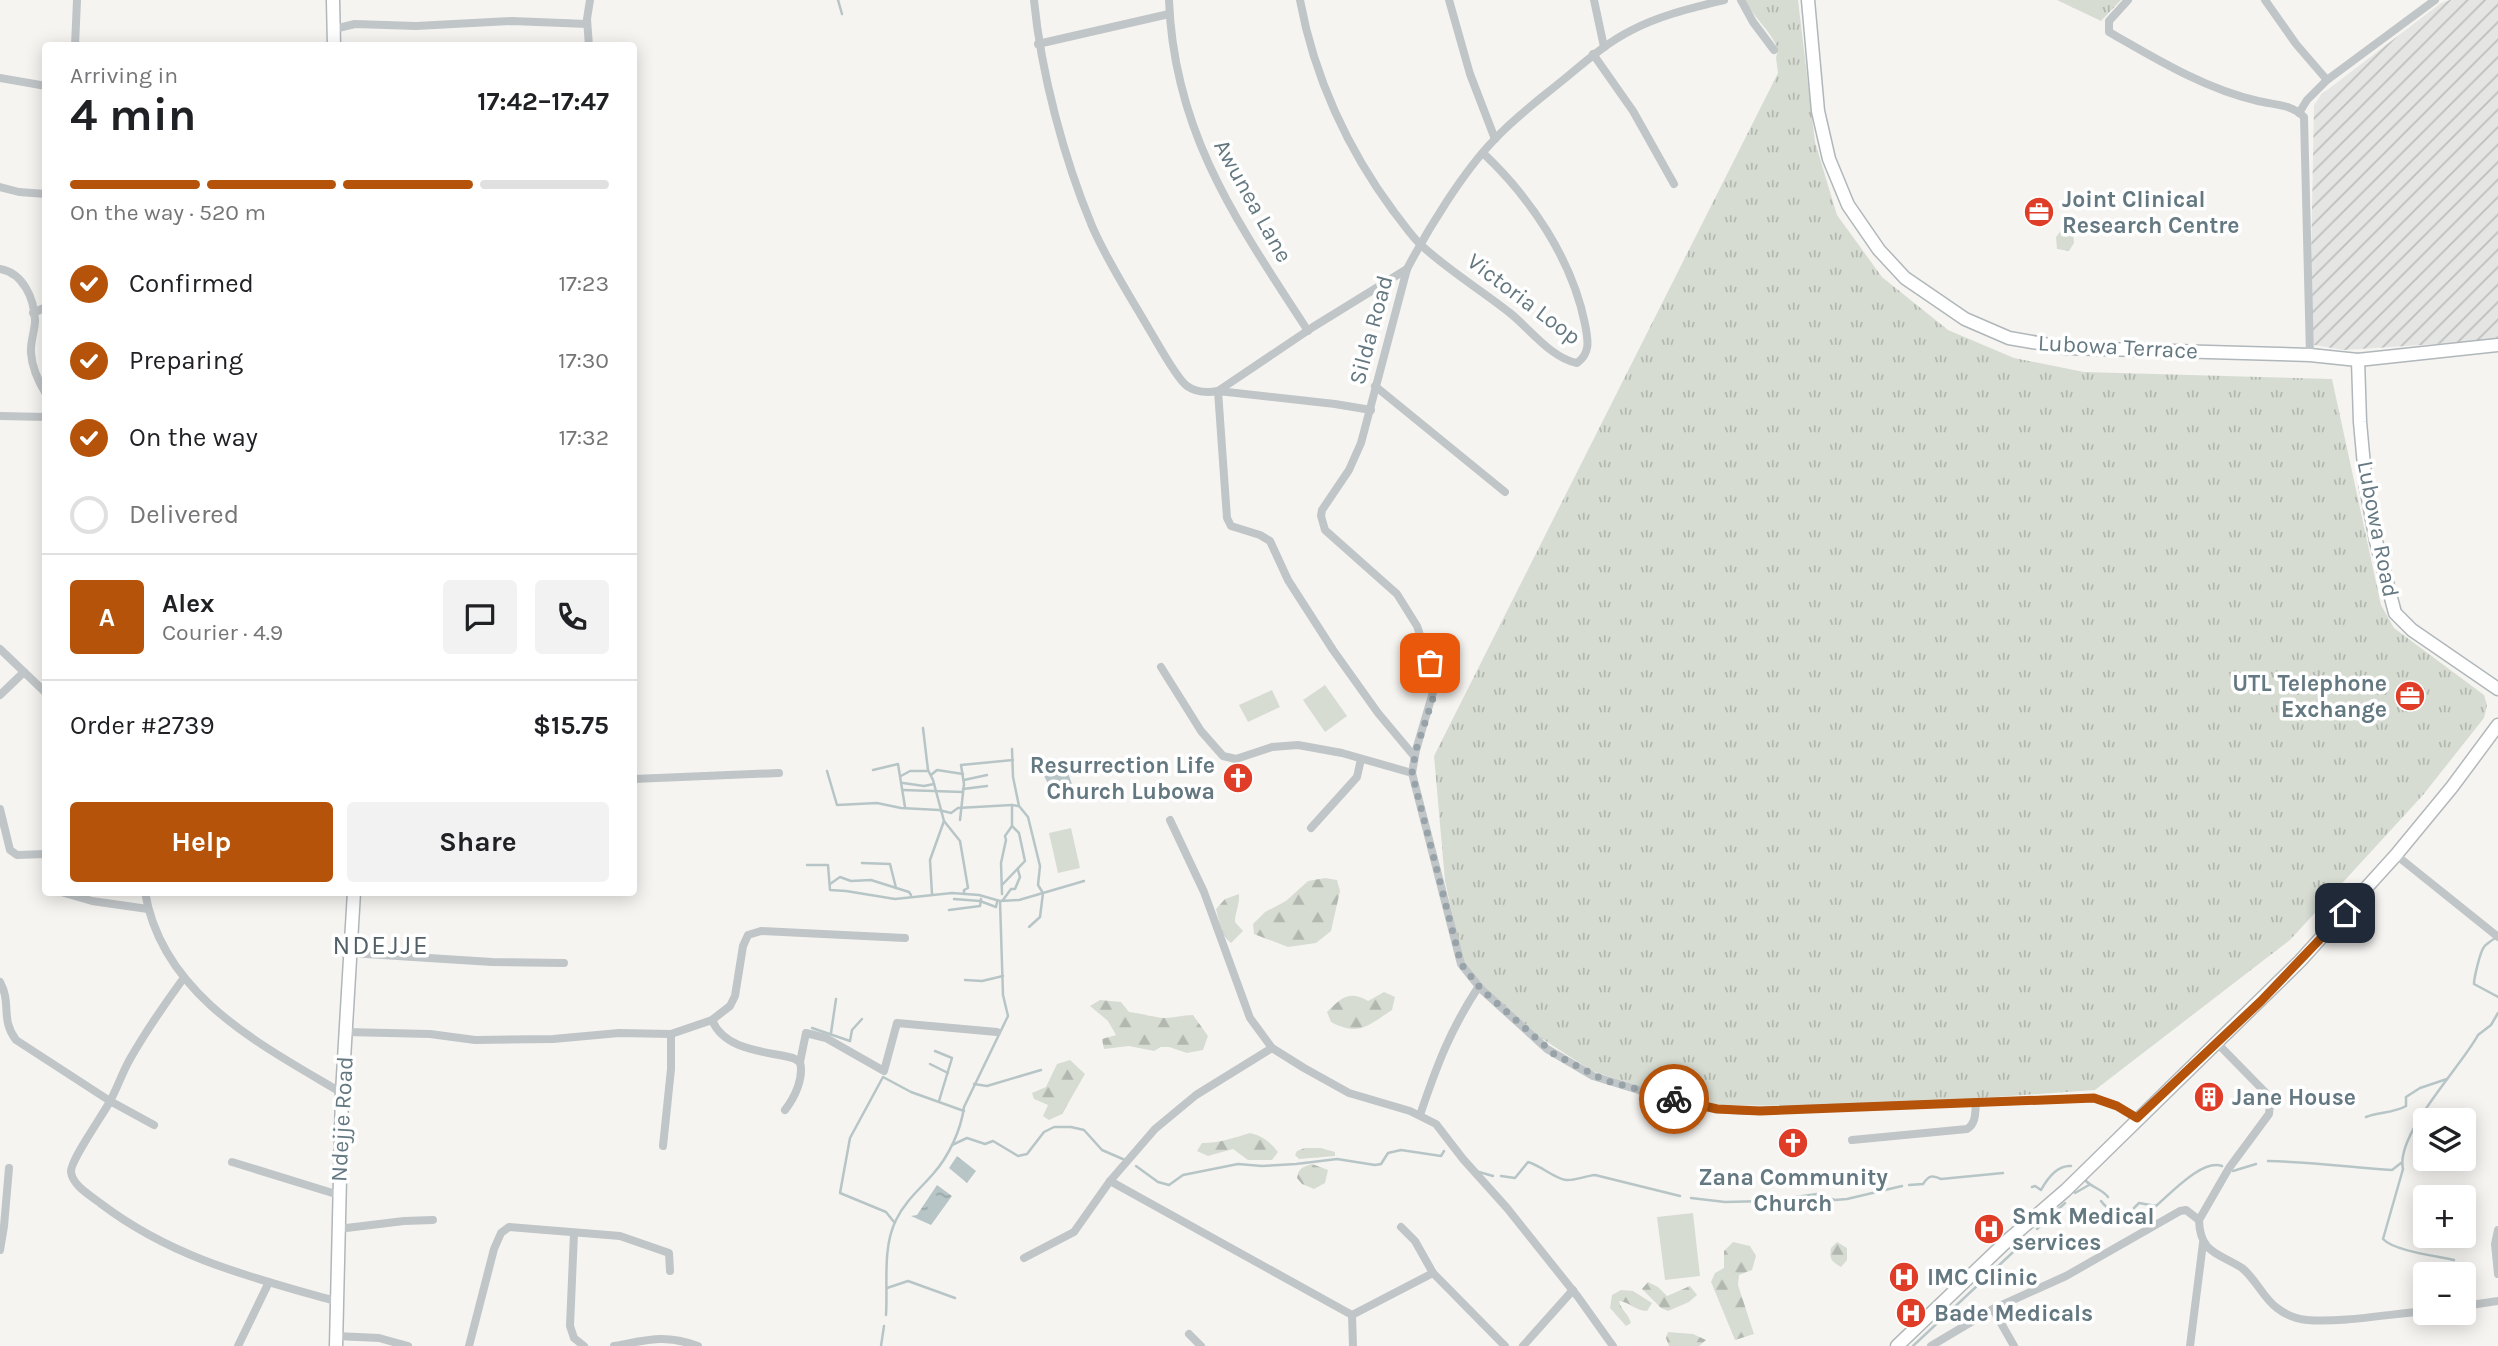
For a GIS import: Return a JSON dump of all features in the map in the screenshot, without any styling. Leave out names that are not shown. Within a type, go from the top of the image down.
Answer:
[{"type":"street","points":[[75,42],[76,0]]},
{"type":"street","points":[[333,0],[334,42]]},
{"type":"street","points":[[589,42],[587,24],[590,0]]},
{"type":"street","points":[[1034,0],[1038,44],[1071,165],[1092,227],[1143,318],[1185,385],[1207,393],[1218,391],[1371,410]]},
{"type":"street","name":"Awunea Lane","points":[[1169,0],[1181,90],[1206,163],[1256,252],[1308,331]]},
{"type":"street","points":[[1300,0],[1306,31],[1345,134],[1364,169],[1420,244]]},
{"type":"street","points":[[1449,0],[1469,74],[1495,139]]},
{"type":"street","points":[[1594,0],[1604,47]]},
{"type":"street","name":"Silda Road","points":[[1724,0],[1670,13],[1631,30],[1604,47],[1495,139],[1483,153],[1420,244],[1407,269],[1361,443],[1349,470],[1322,510],[1325,530],[1397,594],[1417,626],[1436,682],[1414,756],[1412,773],[1460,959],[1479,986],[1554,1054],[1604,1080],[1658,1096],[1717,1109],[1744,1111],[2094,1098],[2117,1106],[2137,1118]]},
{"type":"street","points":[[1741,0],[1753,22],[1774,50]]},
{"type":"street","points":[[2128,0],[2109,21],[2109,32],[2167,65],[2216,87],[2259,102],[2286,106],[2304,117],[2310,355]]},
{"type":"street","points":[[2265,0],[2296,44],[2327,80]]},
{"type":"street","points":[[2299,113],[2307,100],[2327,80],[2435,0]]},
{"type":"street","name":"Lubowa Terrace","points":[[1809,1],[1818,111],[1829,159],[1848,205],[1879,250],[1905,278],[1965,319],[2009,338],[2047,346],[2310,355],[2358,360],[2498,345]]},
{"type":"street","points":[[1038,44],[1169,14]]},
{"type":"street","points":[[334,29],[355,24],[416,26],[512,20],[587,24]]},
{"type":"street","points":[[1593,54],[1633,111],[1674,184]]},
{"type":"street","points":[[0,78],[42,85]]},
{"type":"street","name":"Victoria Loop","points":[[1420,244],[1523,323],[1564,360],[1577,363],[1588,351],[1582,309],[1564,263],[1513,184],[1483,153]]},
{"type":"street","points":[[0,187],[42,194]]},
{"type":"street","points":[[1218,391],[1407,269]]},
{"type":"street","points":[[0,270],[16,275],[22,281],[33,313],[32,356],[36,376],[42,387]]},
{"type":"street","points":[[33,313],[42,309]]},
{"type":"street","name":"Lubowa Road","points":[[2358,360],[2366,487],[2376,541],[2395,613],[2412,630],[2498,688]]},
{"type":"street","points":[[1375,386],[1505,492]]},
{"type":"street","points":[[1218,391],[1227,518],[1231,526],[1261,535],[1270,541],[1288,580],[1332,650],[1414,756]]},
{"type":"street","points":[[0,416],[42,417]]},
{"type":"street","points":[[0,649],[42,689]]},
{"type":"street","points":[[1161,667],[1201,732],[1223,757],[1236,759],[1272,747],[1298,745],[1412,773]]},
{"type":"street","points":[[0,695],[24,672]]},
{"type":"street","points":[[1897,1346],[2008,1240],[2066,1190],[2300,961],[2396,855],[2498,725]]},
{"type":"street","points":[[1311,828],[1357,777],[1361,759]]},
{"type":"street","points":[[637,779],[779,773]]},
{"type":"street","points":[[0,808],[12,853],[42,854]]},
{"type":"street","points":[[1170,820],[1204,892],[1250,1018],[1272,1048],[1349,1093],[1420,1115],[1441,1128],[1463,1160],[1507,1208],[1573,1290],[1613,1346]]},
{"type":"street","points":[[2396,855],[2498,937]]},
{"type":"street","points":[[75,896],[148,909]]},
{"type":"street","points":[[146,896],[154,926],[183,979],[239,1030],[342,1093]]},
{"type":"street","name":"Ndejje Road","points":[[336,1341],[342,1093],[354,896]]},
{"type":"street","points":[[346,1032],[430,1034],[475,1040],[553,1039],[619,1033],[671,1034],[712,1020],[730,1006],[735,996],[743,946],[748,935],[761,931],[905,938]]},
{"type":"street","points":[[350,953],[492,962],[564,962]]},
{"type":"street","points":[[183,979],[155,1018],[72,1164],[73,1178],[81,1189],[121,1219],[183,1253],[244,1276],[335,1301]]},
{"type":"street","points":[[0,982],[7,1001],[7,1028],[16,1040],[110,1101],[154,1125]]},
{"type":"street","points":[[1420,1115],[1442,1051],[1479,986]]},
{"type":"street","points":[[712,1020],[722,1038],[732,1043],[800,1062]]},
{"type":"street","points":[[785,1110],[800,1080],[800,1062],[806,1033],[826,1038],[884,1071],[897,1023],[997,1032]]},
{"type":"street","points":[[663,1146],[671,1069],[671,1034]]},
{"type":"street","points":[[2217,1043],[2266,1093],[2270,1108],[2261,1128],[2229,1168],[2199,1220],[2203,1243],[2219,1257],[2244,1270],[2275,1307],[2294,1317],[2332,1320],[2413,1312]]},
{"type":"street","points":[[1024,1258],[1074,1232],[1110,1181],[1155,1129],[1175,1112],[1196,1095],[1272,1048]]},
{"type":"street","points":[[1852,1140],[1967,1129],[1972,1127],[1976,1103]]},
{"type":"street","points":[[232,1162],[338,1195]]},
{"type":"street","points":[[0,1250],[9,1168]]},
{"type":"street","points":[[1110,1181],[1352,1315]]},
{"type":"street","points":[[1931,1346],[1993,1309],[2066,1276],[2180,1211],[2186,1210],[2199,1220]]},
{"type":"street","points":[[338,1229],[432,1220]]},
{"type":"street","points":[[469,1346],[489,1263],[501,1233],[509,1227],[620,1236],[669,1253],[670,1271]]},
{"type":"street","points":[[1401,1227],[1415,1241],[1433,1273],[1504,1346]]},
{"type":"street","points":[[2498,1230],[2495,1244],[2498,1274]]},
{"type":"street","points":[[573,1233],[570,1326],[574,1338],[584,1346]]},
{"type":"street","points":[[2190,1346],[2203,1243]]},
{"type":"street","points":[[1352,1315],[1433,1273]]},
{"type":"street","points":[[238,1346],[269,1282]]},
{"type":"street","points":[[1523,1346],[1573,1290]]},
{"type":"street","points":[[2476,1304],[2498,1301]]},
{"type":"street","points":[[1993,1309],[2014,1346]]},
{"type":"street","points":[[1352,1315],[1353,1346]]},
{"type":"street","points":[[1189,1335],[1201,1346]]},
{"type":"street","points":[[336,1341],[379,1338],[408,1346]]},
{"type":"street","points":[[614,1346],[664,1338],[678,1339],[698,1346]]},
{"type":"shaded area","points":[[2450,0],[2498,0],[2498,340],[2344,350],[2314,345],[2311,331],[2311,261],[2314,105],[2322,94],[2441,3]]},
{"type":"green space","points":[[1745,0],[1798,0],[1815,142],[1837,215],[1882,277],[1948,330],[2014,358],[2084,372],[2332,379],[2381,605],[2394,628],[2484,695],[2487,705],[2484,718],[2423,795],[2290,940],[2095,1090],[1910,1103],[1710,1105],[1663,1094],[1592,1071],[1541,1038],[1492,996],[1464,966],[1445,881],[1434,756],[1778,73],[1778,49]]},
{"type":"green space","points":[[2057,0],[2121,0],[2101,21]]},
{"type":"green space","points":[[2072,217],[2074,243],[2069,251],[2057,249],[2056,237]]},
{"type":"green space","points":[[1325,685],[1347,716],[1325,732],[1303,700]]},
{"type":"green space","points":[[1272,690],[1280,707],[1248,722],[1239,705]]},
{"type":"green space","points":[[1071,828],[1080,868],[1058,873],[1049,833]]},
{"type":"green space","points":[[1325,878],[1337,880],[1340,891],[1331,931],[1316,943],[1288,947],[1254,934],[1253,924],[1265,912],[1286,901],[1308,881]]},
{"type":"green space","points":[[1239,894],[1235,922],[1243,931],[1231,943],[1223,932],[1216,909],[1225,899]]},
{"type":"green space","points":[[1384,992],[1395,997],[1392,1010],[1370,1024],[1349,1029],[1331,1022],[1327,1012],[1341,999],[1356,996],[1368,1001]]},
{"type":"green space","points":[[1100,1000],[1121,1002],[1129,1012],[1158,1017],[1193,1015],[1208,1036],[1203,1050],[1187,1053],[1169,1047],[1154,1051],[1129,1046],[1104,1049],[1102,1039],[1116,1035],[1108,1021],[1090,1006]]},
{"type":"green space","points":[[1070,1060],[1085,1074],[1062,1114],[1049,1120],[1043,1116],[1048,1105],[1034,1099],[1032,1093],[1046,1087],[1057,1064]]},
{"type":"green space","points":[[1250,1133],[1266,1140],[1278,1152],[1272,1160],[1248,1160],[1233,1149],[1208,1156],[1197,1151],[1202,1143]]},
{"type":"green space","points":[[1321,1148],[1335,1152],[1335,1156],[1299,1159],[1295,1155],[1297,1151]]},
{"type":"green space","points":[[1312,1164],[1328,1170],[1325,1183],[1314,1189],[1302,1184],[1297,1178],[1302,1168]]},
{"type":"green space","points":[[1693,1213],[1700,1276],[1665,1280],[1657,1217]]},
{"type":"green space","points":[[1733,1242],[1750,1246],[1756,1256],[1752,1270],[1739,1275],[1738,1285],[1754,1334],[1735,1340],[1711,1282],[1715,1273],[1724,1268],[1724,1251]]},
{"type":"green space","points":[[1837,1242],[1847,1248],[1847,1260],[1841,1267],[1831,1257],[1831,1248]]},
{"type":"green space","points":[[1648,1282],[1667,1296],[1690,1286],[1697,1295],[1689,1302],[1668,1311],[1661,1308],[1642,1289]]},
{"type":"green space","points":[[1621,1290],[1633,1291],[1652,1303],[1647,1311],[1619,1301],[1631,1323],[1626,1326],[1610,1308],[1612,1295]]},
{"type":"green space","points":[[1668,1332],[1693,1334],[1706,1340],[1699,1346],[1669,1346],[1666,1338]]},
{"type":"water","points":[[1042,772],[1068,773],[1072,784],[1068,789],[1059,784],[1055,791],[1052,791]]},
{"type":"water","points":[[957,1156],[976,1171],[967,1183],[949,1168]]},
{"type":"water","points":[[937,1185],[952,1196],[931,1225],[911,1216],[917,1215]]},
{"type":"waterway","points":[[838,0],[842,14]]},
{"type":"waterway","points":[[923,728],[928,770],[944,821],[960,841],[968,888],[964,890],[964,894]]},
{"type":"waterway","points":[[886,1315],[887,1254],[896,1220],[949,1151],[964,1107],[1008,1016],[1003,995],[1000,901],[1019,900],[1043,893],[1038,885],[1040,866],[1028,817],[1019,806],[1013,777],[1012,749]]},
{"type":"waterway","points":[[960,820],[964,784],[961,765],[1013,760]]},
{"type":"waterway","points":[[873,770],[898,764],[905,807]]},
{"type":"waterway","points":[[931,775],[937,770],[963,774]]},
{"type":"waterway","points":[[827,771],[837,805],[877,803],[951,813],[958,808],[1012,805]]},
{"type":"waterway","points":[[901,776],[910,771],[928,771]]},
{"type":"waterway","points":[[964,780],[987,775]]},
{"type":"waterway","points":[[903,783],[924,786],[934,784]]},
{"type":"waterway","points":[[963,789],[987,786]]},
{"type":"waterway","points":[[903,790],[963,792]]},
{"type":"waterway","points":[[1002,894],[1001,863],[1005,836],[1012,826],[1012,805],[1018,806]]},
{"type":"waterway","points":[[932,894],[930,860],[944,821]]},
{"type":"waterway","points":[[1002,885],[1025,861],[1019,833],[1012,826]]},
{"type":"waterway","points":[[862,863],[890,864],[896,888]]},
{"type":"waterway","points":[[807,865],[828,865],[830,890],[895,899],[952,893],[979,895],[1000,901]]},
{"type":"waterway","points":[[1003,900],[1011,889],[1015,889],[1020,877],[1018,870]]},
{"type":"waterway","points":[[830,884],[840,877],[851,881],[871,880],[909,892],[911,895]]},
{"type":"waterway","points":[[1029,927],[1040,917],[1043,893],[1084,881]]},
{"type":"waterway","points":[[954,899],[980,901],[996,907],[997,902]]},
{"type":"waterway","points":[[949,910],[980,906],[981,899]]},
{"type":"waterway","points":[[2494,939],[2482,950],[2474,984],[2498,997]]},
{"type":"waterway","points":[[965,980],[982,981],[1003,976]]},
{"type":"waterway","points":[[831,1033],[836,999]]},
{"type":"waterway","points":[[2454,1260],[2406,1250],[2383,1239],[2409,1138],[2431,1101],[2478,1035],[2491,1025],[2498,1013]]},
{"type":"waterway","points":[[812,1028],[850,1041],[852,1030],[862,1019]]},
{"type":"waterway","points":[[935,1051],[952,1058],[939,1101]]},
{"type":"waterway","points":[[930,1064],[948,1073]]},
{"type":"waterway","points":[[974,1084],[987,1086],[1041,1070]]},
{"type":"waterway","points":[[894,1222],[886,1212],[840,1193],[850,1138],[883,1077],[911,1092],[964,1111]]},
{"type":"waterway","points":[[2366,1117],[2406,1106],[2406,1097],[2420,1088],[2447,1079]]},
{"type":"waterway","points":[[952,1145],[967,1138],[985,1144],[993,1141],[1018,1156],[1027,1154],[1044,1132],[1054,1127],[1071,1127],[1084,1130],[1102,1150],[1125,1160]]},
{"type":"waterway","points":[[1136,1166],[1158,1182],[1169,1185],[1183,1175],[1238,1164],[1262,1166],[1337,1159],[1375,1165],[1381,1164],[1388,1153],[1401,1150],[1441,1156],[1444,1151]]},
{"type":"waterway","points":[[2268,1161],[2392,1170],[2401,1163]]},
{"type":"waterway","points":[[1501,1176],[1515,1178],[1528,1162],[1566,1180],[1595,1175],[1680,1196]]},
{"type":"waterway","points":[[2233,1171],[2256,1164]]},
{"type":"waterway","points":[[2032,1187],[2041,1190],[2057,1170],[2071,1166]]},
{"type":"waterway","points":[[2134,1208],[2139,1203],[2156,1206],[2196,1172],[2205,1167],[2222,1166]]},
{"type":"waterway","points":[[1479,1172],[1493,1176]]},
{"type":"waterway","points":[[1909,1185],[1923,1184],[1931,1177],[1941,1179],[2003,1173]]},
{"type":"waterway","points":[[2086,1181],[2108,1197]]},
{"type":"waterway","points":[[2075,1193],[2089,1185]]},
{"type":"waterway","points":[[1775,1200],[1817,1194],[1835,1200],[1847,1199],[1902,1186]]},
{"type":"waterway","points":[[1691,1198],[1725,1202],[1767,1201]]},
{"type":"waterway","points":[[2101,1201],[2114,1211],[2130,1211]]},
{"type":"waterway","points":[[2037,1229],[2065,1203]]},
{"type":"waterway","points":[[1913,1346],[2027,1239]]},
{"type":"waterway","points":[[887,1288],[908,1281],[955,1298]]},
{"type":"waterway","points":[[1916,1309],[1920,1306]]},
{"type":"waterway","points":[[881,1346],[884,1326]]},
{"type":"way so far","points":[[1430,663],[1436,689],[1414,756],[1412,773],[1461,964],[1481,989],[1554,1054],[1593,1076],[1674,1099]]},
{"type":"place","name":"Joint Clinical Research Centre","points":[[2039,212]]},
{"type":"place","name":"UTL Telephone Exchange","points":[[2410,696]]},
{"type":"place","name":"Resurrection Life Church Lubowa","points":[[1238,778]]},
{"type":"place","name":"Jane House","points":[[2209,1097]]},
{"type":"place","name":"Zana Community Church","points":[[1793,1143]]},
{"type":"place","name":"Smk Medical services","points":[[1989,1229]]},
{"type":"place","name":"IMC Clinic","points":[[1904,1277]]},
{"type":"place","name":"Bade Medicals","points":[[1911,1313]]},
{"type":"district","name":"NDEJJE","points":[[381,945]]},
{"type":"route","points":[[1674,1099],[1717,1109],[1760,1111],[2094,1098],[2117,1106],[2137,1118],[2261,1001],[2345,913]]}]
